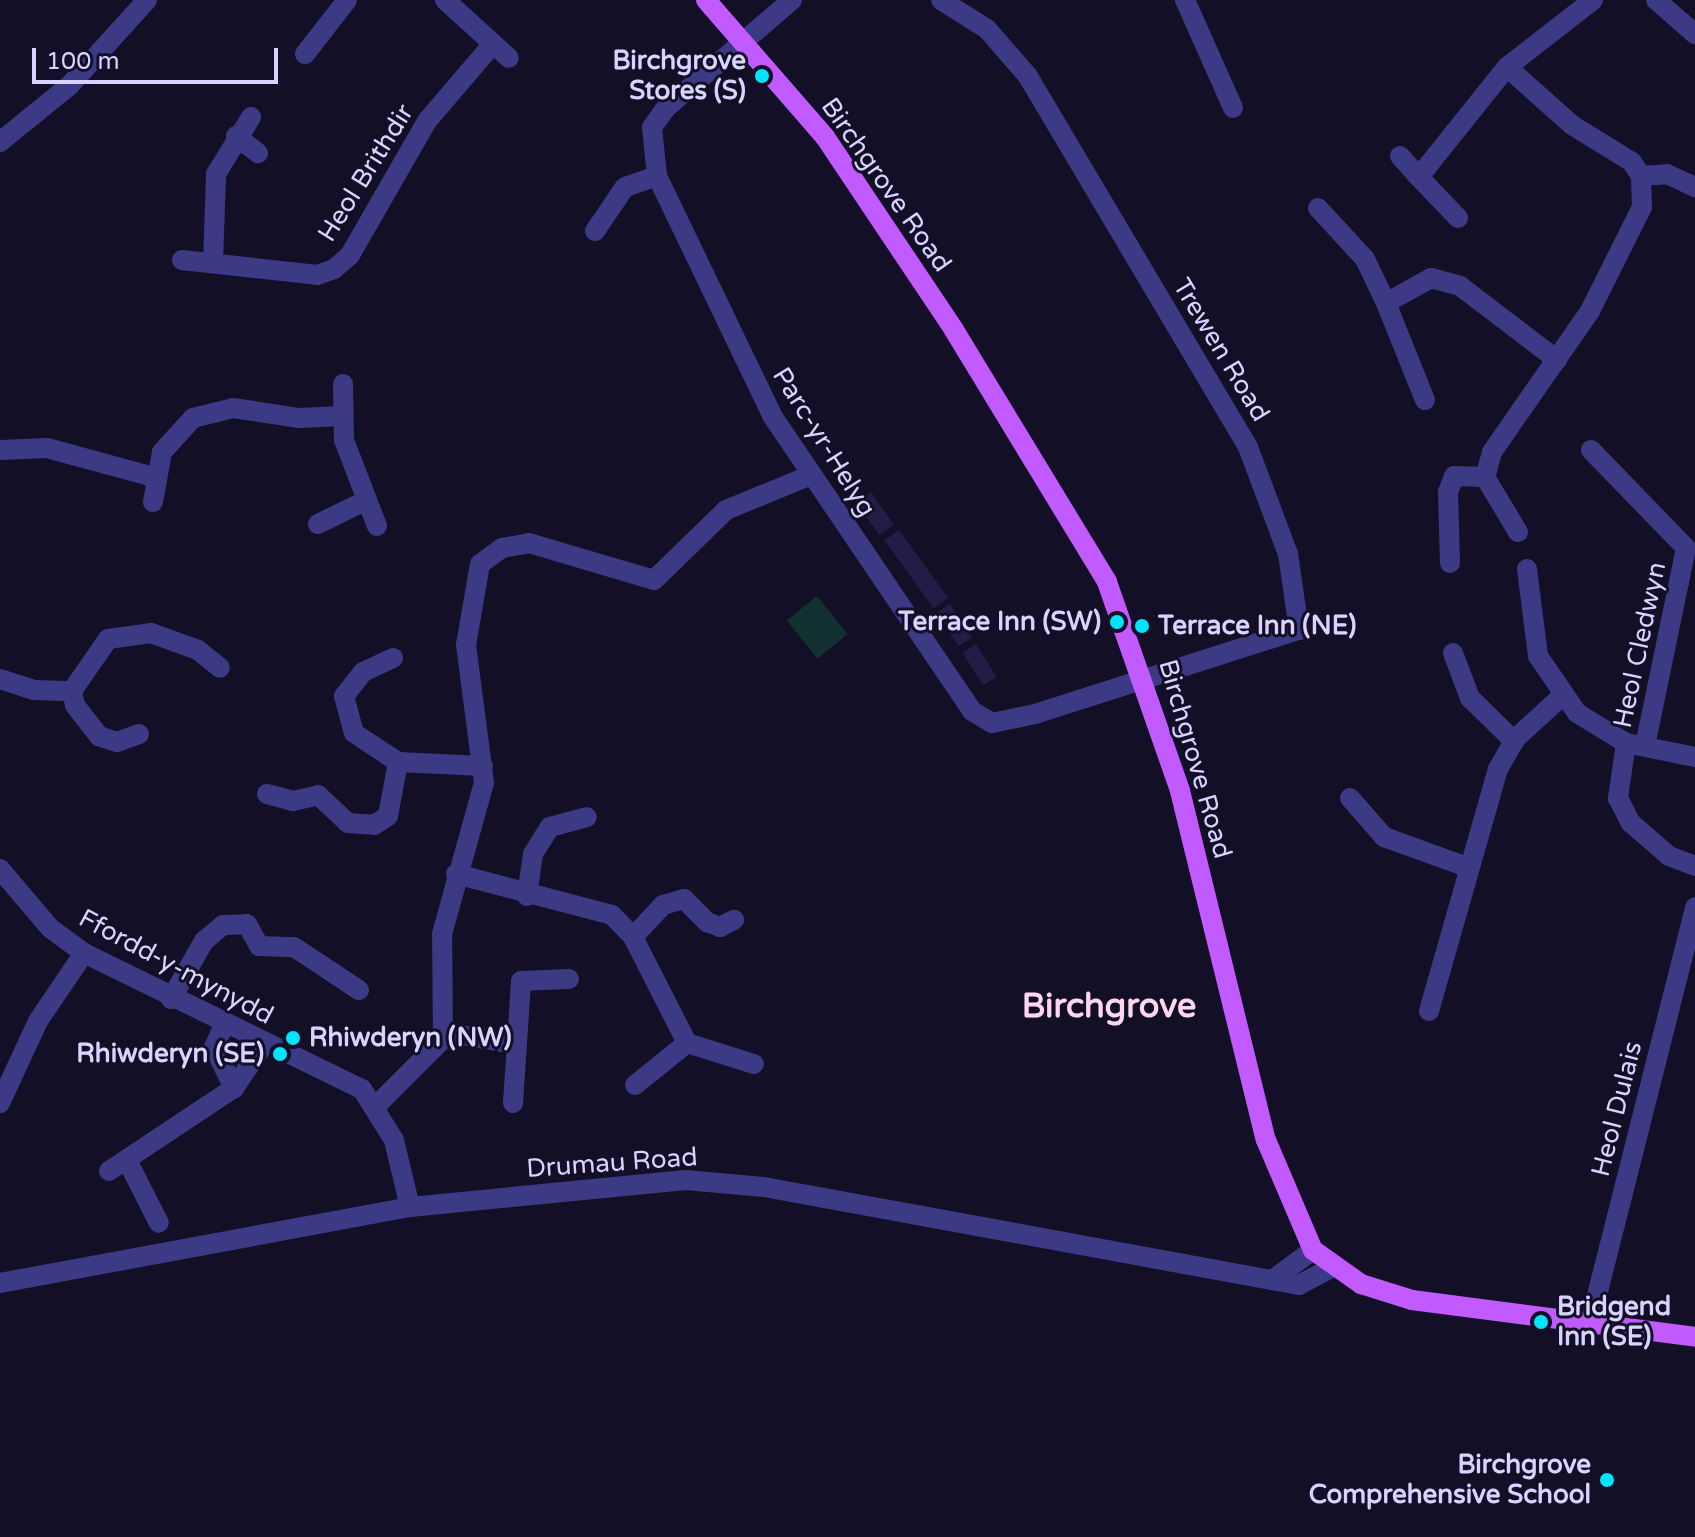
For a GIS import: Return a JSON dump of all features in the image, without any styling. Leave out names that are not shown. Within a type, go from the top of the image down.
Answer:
[{"type":"main road","name":"Birchgrove Road","points":[[706,0],[825,137],[954,330],[1107,582],[1145,680],[1266,1140],[1313,1250],[1331,1268],[1425,1302],[1695,1337]]},
{"type":"street","points":[[0,142],[69,86],[147,0]]},
{"type":"street","points":[[305,54],[347,0]]},
{"type":"street","points":[[445,0],[491,46],[509,58]]},
{"type":"street","points":[[740,40],[792,0]]},
{"type":"street","name":"Trewen Road","points":[[941,0],[987,29],[1027,75],[1248,447],[1288,554],[1299,630],[1145,680]]},
{"type":"street","points":[[1185,0],[1233,108]]},
{"type":"street","points":[[1416,174],[1507,67],[1593,0]]},
{"type":"street","points":[[1656,0],[1695,34]]},
{"type":"street","name":"Parc-yr-Helyg","points":[[740,40],[652,127],[657,176],[703,284],[809,476],[972,711],[992,723],[1145,680]]},
{"type":"street","name":"Heol Brithdir","points":[[182,260],[308,275],[334,269],[358,243],[427,121],[491,46]]},
{"type":"street","points":[[1507,67],[1641,176],[1667,174],[1695,187]]},
{"type":"street","points":[[213,262],[216,174],[236,136],[251,117]]},
{"type":"street","points":[[236,136],[258,153]]},
{"type":"street","points":[[1400,156],[1458,218]]},
{"type":"street","points":[[595,231],[625,187],[657,176]]},
{"type":"street","points":[[1518,532],[1485,477],[1492,452],[1557,360],[1635,228],[1641,176]]},
{"type":"street","points":[[1318,208],[1365,259],[1425,400]]},
{"type":"street","points":[[1386,303],[1417,282],[1449,279],[1557,360]]},
{"type":"street","points":[[343,384],[343,416],[365,501],[377,526]]},
{"type":"street","points":[[153,502],[154,477],[175,432],[213,409],[343,416]]},
{"type":"street","points":[[0,450],[47,448],[154,477]]},
{"type":"street","name":"Heol Cledwyn","points":[[1591,450],[1686,548],[1618,798],[1631,823],[1669,856],[1695,866]]},
{"type":"street","points":[[410,1207],[377,1105],[444,1032],[442,934],[456,874],[479,813],[483,766],[466,645],[474,574],[490,555],[529,543],[654,580],[726,510],[809,476]]},
{"type":"street","points":[[1450,563],[1448,492],[1454,476],[1485,477]]},
{"type":"street","points":[[318,524],[365,501]]},
{"type":"street","name":"Heol Cledwyn","points":[[1527,569],[1538,656],[1562,696],[1635,744],[1695,757]]},
{"type":"street","points":[[72,691],[108,639],[123,634],[172,638],[220,668]]},
{"type":"street","points":[[1453,653],[1470,698],[1514,741]]},
{"type":"street","points":[[393,658],[363,672],[344,696],[343,713],[354,733],[398,762],[483,766]]},
{"type":"street","points":[[0,679],[34,690],[72,691]]},
{"type":"street","points":[[72,691],[99,736],[117,742],[139,734]]},
{"type":"street","points":[[1429,1011],[1481,812],[1514,741],[1562,696]]},
{"type":"street","points":[[267,794],[293,801],[318,795],[348,823],[374,825],[388,816],[398,762]]},
{"type":"street","points":[[1350,798],[1384,837],[1467,867]]},
{"type":"street","points":[[527,896],[533,854],[550,827],[587,817]]},
{"type":"street","name":"Ffordd-y-mynydd","points":[[0,869],[7,894],[84,953],[224,1025],[362,1089],[377,1105]]},
{"type":"street","points":[[456,874],[527,896],[588,903],[633,937],[687,1043],[754,1064]]},
{"type":"street","points":[[633,937],[663,905],[684,899],[707,922],[720,927],[734,920]]},
{"type":"street","name":"Heol Dulais","points":[[1590,1323],[1695,907]]},
{"type":"street","points":[[171,999],[204,941],[223,925],[247,924],[259,946],[294,947],[359,990]]},
{"type":"street","points":[[0,1103],[38,1021],[84,953]]},
{"type":"street","points":[[513,1103],[514,1044],[521,981],[569,979]]},
{"type":"street","points":[[224,1025],[214,1047],[234,1088]]},
{"type":"street","points":[[444,1032],[514,1044]]},
{"type":"street","points":[[635,1085],[687,1043]]},
{"type":"street","points":[[159,1223],[118,1166],[179,1119],[234,1088],[264,1044]]},
{"type":"street","name":"Drumau Road","points":[[0,1283],[410,1207],[686,1180],[733,1184],[1275,1278],[1299,1285],[1331,1268]]},
{"type":"street","points":[[1275,1278],[1313,1250]]},
{"type":"green space","points":[[817,596],[848,634],[818,659],[787,621]]},
{"type":"building","points":[[871,492],[894,525],[879,535],[856,502]]},
{"type":"building","points":[[899,530],[948,598],[934,609],[884,541]]},
{"type":"building","points":[[950,604],[972,638],[958,646],[937,613]]},
{"type":"building","points":[[976,644],[997,677],[983,686],[962,652]]},
{"type":"place","name":"Birchgrove Stores (S)","points":[[762,76]]},
{"type":"place","name":"Terrace Inn (SW)","points":[[1117,622]]},
{"type":"place","name":"Terrace Inn (NE)","points":[[1142,626]]},
{"type":"place","name":"Rhiwderyn (NW)","points":[[293,1038]]},
{"type":"place","name":"Rhiwderyn (SE)","points":[[280,1054]]},
{"type":"place","name":"Bridgend Inn (SE)","points":[[1541,1322]]},
{"type":"place","name":"Birchgrove Comprehensive School","points":[[1607,1480]]},
{"type":"district","name":"Birchgrove","points":[[1109,1007]]}]
